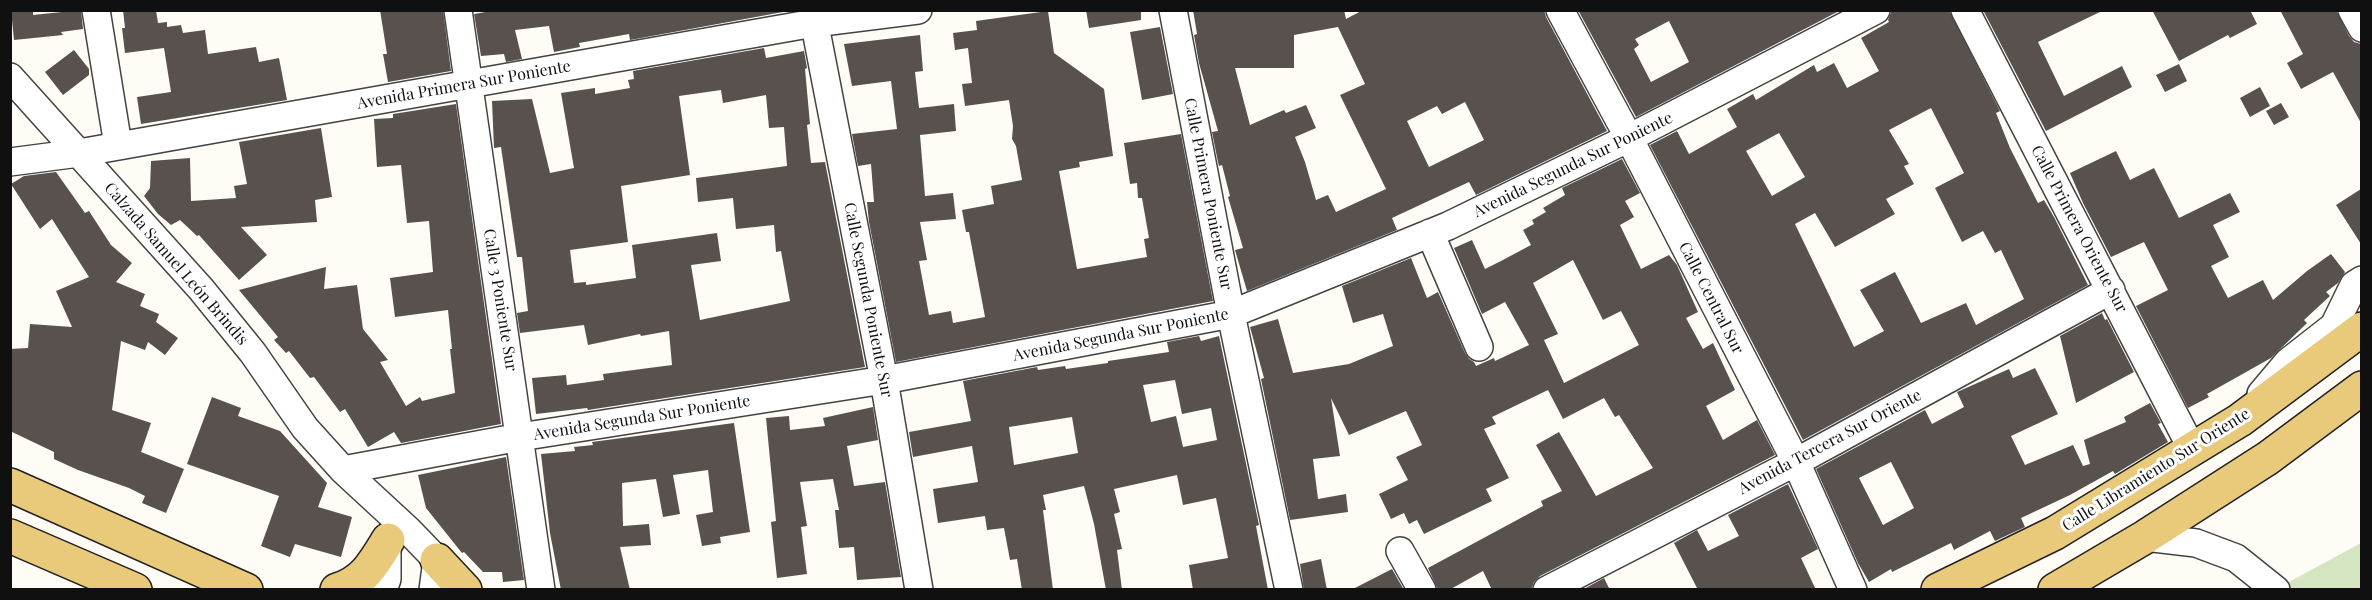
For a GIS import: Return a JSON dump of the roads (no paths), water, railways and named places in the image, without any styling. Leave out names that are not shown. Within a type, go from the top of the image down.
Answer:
[{"type":"main road","name":"Calle Libramiento Sur Oriente","points":[[1938,590],[2055,532],[2240,420],[2361,329]]},
{"type":"main road","points":[[2055,590],[2145,537],[2268,458],[2361,388]]},
{"type":"main road","points":[[10,486],[246,590]]},
{"type":"main road","points":[[337,590],[363,577],[386,524]]},
{"type":"main road","points":[[10,536],[135,590]]},
{"type":"main road","points":[[435,575],[465,590]]},
{"type":"street","points":[[96,10],[118,146]]},
{"type":"street","name":"Calle 3 Poniente Sur","points":[[458,10],[541,590]]},
{"type":"street","name":"Avenida Primera Sur Poniente","points":[[10,162],[79,153],[467,84],[813,17],[918,10]]},
{"type":"street","name":"Calle Primera Poniente Sur","points":[[1173,10],[1231,314],[1288,590]]},
{"type":"street","name":"Calle Central Sur","points":[[1560,10],[1629,138],[1796,462],[1852,590]]},
{"type":"street","name":"Avenida Segunda Sur Poniente","points":[[343,470],[520,436],[884,380],[1231,314],[1430,233],[1629,138],[1876,10]]},
{"type":"street","name":"Calle Primera Oriente Sur","points":[[1965,10],[2192,448]]},
{"type":"street","points":[[2352,10],[2361,28]]},
{"type":"street","name":"Calle Segunda Poniente Sur","points":[[813,17],[884,380],[920,590]]},
{"type":"street","name":"Calzada Samuel León Brindis","points":[[10,77],[201,289],[253,353],[305,428],[343,470],[386,524],[435,575]]},
{"type":"street","points":[[1430,233],[1479,347]]},
{"type":"street","points":[[2240,420],[2288,362],[2334,326],[2354,285],[2361,280]]},
{"type":"street","name":"Avenida Tercera Sur Oriente","points":[[1547,590],[1796,462],[2111,290]]},
{"type":"street","points":[[383,590],[387,579],[386,524]]},
{"type":"street","points":[[2145,537],[2196,543],[2236,558],[2276,590]]},
{"type":"street","points":[[1400,551],[1422,590]]}]
